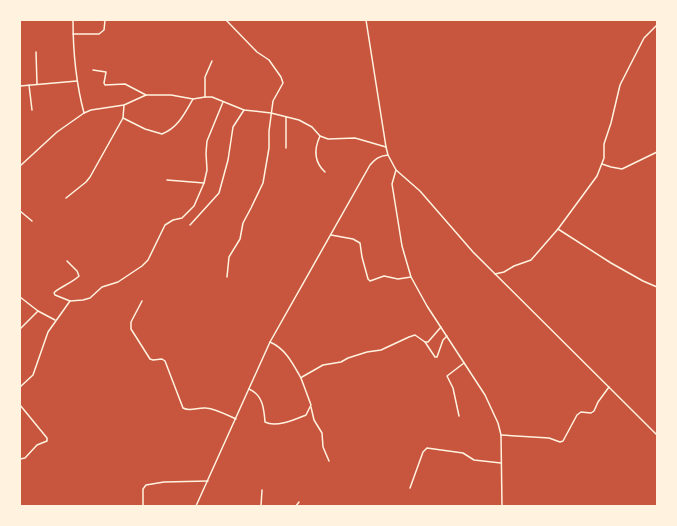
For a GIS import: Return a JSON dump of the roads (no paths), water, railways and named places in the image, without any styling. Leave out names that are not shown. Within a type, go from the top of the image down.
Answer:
[{"type":"street","points":[[73,20],[76,81],[84,113]]},
{"type":"street","points":[[73,34],[98,34],[104,30],[105,20]]},
{"type":"street","points":[[226,20],[257,52],[269,60],[281,76],[283,82],[274,98],[271,113],[269,148],[263,183],[255,201],[242,223],[240,239],[229,257],[228,277]]},
{"type":"street","points":[[366,20],[386,147],[388,155],[396,170],[420,191],[473,252],[657,435]]},
{"type":"street","points":[[496,274],[531,260],[558,229],[596,176],[604,158],[604,144],[620,85],[644,38],[657,25]]},
{"type":"street","points":[[36,52],[37,84]]},
{"type":"street","points":[[206,97],[205,77],[212,61]]},
{"type":"street","points":[[93,70],[106,72],[105,85],[125,84],[146,95],[193,98],[212,97],[244,110],[271,113],[299,120],[312,127],[320,136],[328,139],[355,138],[386,147]]},
{"type":"street","points":[[20,86],[76,81]]},
{"type":"street","points":[[29,85],[32,110]]},
{"type":"street","points":[[20,166],[58,132],[84,113],[91,110],[124,105],[146,95]]},
{"type":"street","points":[[123,118],[144,129],[162,134],[168,132],[181,120],[193,98]]},
{"type":"street","points":[[67,261],[77,271],[79,276],[74,281],[57,289],[54,293],[55,295],[70,301],[90,298],[102,287],[118,282],[142,266],[153,253],[166,225],[173,220],[182,218],[194,206],[204,183],[207,170],[207,141],[223,102]]},
{"type":"street","points":[[66,198],[90,177],[123,118],[124,105]]},
{"type":"street","points":[[190,225],[219,193],[228,160],[233,127],[244,110]]},
{"type":"street","points":[[286,117],[286,148]]},
{"type":"street","points":[[320,136],[315,149],[316,157],[320,167],[325,172]]},
{"type":"street","points":[[602,164],[622,169],[657,152]]},
{"type":"street","points":[[196,506],[270,342],[370,166],[375,159],[388,155]]},
{"type":"street","points":[[396,170],[392,184],[402,246],[410,277],[491,406],[498,423],[501,435],[502,506]]},
{"type":"street","points":[[167,180],[204,183]]},
{"type":"street","points":[[20,211],[32,221]]},
{"type":"street","points":[[558,229],[611,263],[657,287]]},
{"type":"street","points":[[330,234],[354,239],[360,243],[362,257],[368,279],[370,281],[384,276],[398,279],[410,277]]},
{"type":"street","points":[[20,297],[38,311],[55,320]]},
{"type":"street","points":[[20,387],[33,375],[48,332],[55,320],[70,301]]},
{"type":"street","points":[[142,301],[131,322],[131,331],[151,360],[162,359],[166,361],[183,408],[186,410],[204,408],[214,410],[236,419]]},
{"type":"street","points":[[20,329],[38,311]]},
{"type":"street","points":[[425,342],[430,340],[441,327]]},
{"type":"street","points":[[301,378],[323,365],[341,362],[348,358],[367,352],[381,350],[415,335],[425,342],[437,357],[443,340],[447,336]]},
{"type":"street","points":[[270,342],[281,349],[291,360],[301,378],[311,405],[314,420],[322,433],[323,447],[329,461]]},
{"type":"street","points":[[459,416],[454,388],[447,376],[464,363]]},
{"type":"street","points":[[501,435],[549,438],[560,442],[563,441],[577,415],[581,412],[594,411],[598,402],[609,387]]},
{"type":"street","points":[[249,389],[256,392],[259,396],[262,403],[265,422],[269,424],[278,424],[306,415],[311,405]]},
{"type":"street","points":[[20,405],[47,438],[47,441],[37,446],[25,458],[20,459]]},
{"type":"street","points":[[410,488],[423,452],[427,448],[463,453],[474,460],[487,460],[494,463],[501,463]]},
{"type":"street","points":[[142,506],[144,489],[146,485],[164,482],[208,481]]},
{"type":"street","points":[[261,506],[262,490]]},
{"type":"street","points":[[296,506],[299,502]]}]
